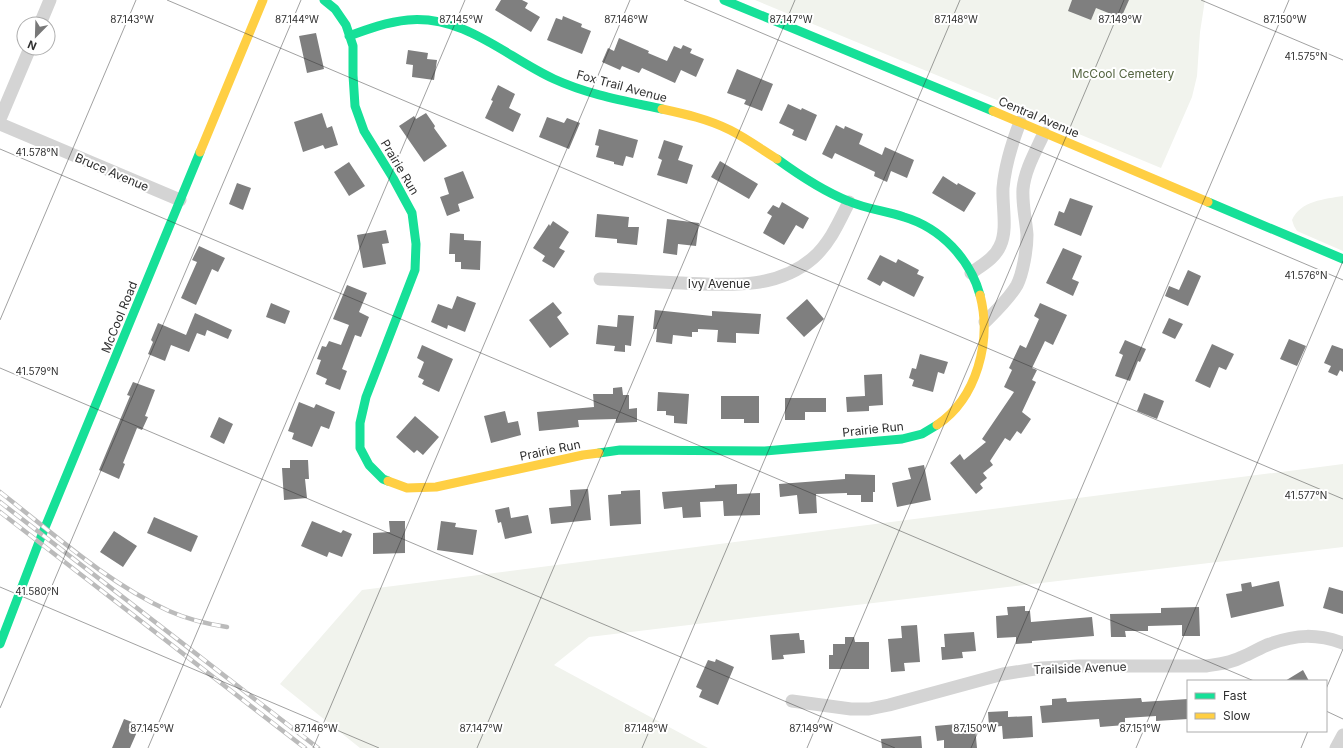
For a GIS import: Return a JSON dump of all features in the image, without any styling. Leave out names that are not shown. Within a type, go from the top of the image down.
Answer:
[{"type":"street","points":[[43,16],[50,0]]},
{"type":"street","name":"McCool Road","points":[[0,644],[39,542],[263,0]]},
{"type":"street","name":"Prairie Run","points":[[324,0],[335,9],[346,25],[353,46],[355,106],[364,131],[393,178],[412,213],[416,244],[415,270],[366,397],[360,423],[360,448],[369,465],[383,479],[407,488],[436,487],[583,455],[620,450],[765,451],[902,439],[922,434],[940,424],[966,398],[975,374],[982,348],[985,322],[982,301],[976,283],[958,253],[942,237],[923,224],[904,217],[854,204]]},
{"type":"street","name":"Central Avenue","points":[[724,0],[1020,122],[1343,259]]},
{"type":"street","name":"Fox Trail Avenue","points":[[349,36],[391,22],[418,19],[447,24],[474,34],[554,80],[612,98],[686,114],[721,125],[830,193],[854,204]]},
{"type":"street","points":[[0,119],[27,56]]},
{"type":"street","points":[[971,273],[993,258],[1002,242],[1004,224],[1002,204],[1003,186],[1012,144],[1020,122]]},
{"type":"street","name":"Bruce Avenue","points":[[0,124],[180,200]]},
{"type":"street","points":[[985,322],[1002,305],[1017,285],[1025,258],[1027,235],[1023,205],[1023,189],[1028,167],[1044,133]]},
{"type":"street","name":"Ivy Avenue","points":[[600,279],[736,285],[761,282],[780,277],[813,258],[825,246],[854,204]]},
{"type":"street","name":"Trailside Avenue","points":[[792,701],[851,709],[870,708],[889,705],[1003,674],[1042,668],[1087,666],[1206,666],[1224,664],[1241,658],[1269,644],[1289,638],[1312,636],[1343,642]]},
{"type":"street","points":[[1336,748],[1343,735]]},
{"type":"green space","name":"McCool Cemetery","points":[[755,0],[1205,0],[1200,32],[1197,76],[1192,97],[1161,168]]},
{"type":"green space","points":[[1343,196],[1343,251],[1297,231],[1292,220],[1301,209],[1314,202]]},
{"type":"green space","points":[[1343,464],[1343,547],[589,637],[554,665],[708,748],[360,748],[280,684],[362,590]]},
{"type":"building","points":[[501,0],[522,0],[528,3],[525,8],[540,17],[531,32],[495,10]]},
{"type":"building","points":[[1072,0],[1129,0],[1121,18],[1096,8],[1091,20],[1068,11]]},
{"type":"building","points":[[563,16],[582,24],[581,27],[591,31],[582,54],[547,40],[556,18],[562,20]]},
{"type":"building","points":[[316,33],[324,69],[307,73],[299,36]]},
{"type":"building","points":[[619,38],[649,51],[648,53],[667,61],[674,46],[681,49],[683,45],[692,49],[690,53],[704,59],[696,77],[681,70],[675,83],[642,68],[639,73],[622,66],[620,70],[602,62],[608,48],[614,51]]},
{"type":"building","points":[[408,50],[428,53],[427,59],[437,60],[434,80],[412,77],[413,65],[406,64]]},
{"type":"building","points":[[737,69],[773,84],[762,111],[744,104],[746,100],[727,93]]},
{"type":"building","points":[[498,85],[515,94],[509,108],[521,114],[513,132],[485,118],[493,101],[491,100]]},
{"type":"building","points":[[788,104],[801,110],[802,108],[817,115],[806,141],[792,135],[794,130],[779,123]]},
{"type":"building","points":[[322,113],[327,128],[332,126],[338,145],[325,149],[323,145],[303,152],[294,122]]},
{"type":"building","points":[[426,113],[435,126],[434,128],[447,146],[424,162],[399,126],[414,116],[416,119]]},
{"type":"building","points":[[547,117],[564,123],[567,118],[580,123],[569,149],[539,137]]},
{"type":"building","points":[[836,125],[844,129],[845,126],[863,134],[859,144],[882,155],[885,147],[914,160],[907,178],[891,171],[887,182],[874,176],[875,172],[835,153],[832,159],[822,154]]},
{"type":"building","points":[[599,129],[638,140],[633,158],[626,156],[623,166],[596,157],[599,146],[595,145]]},
{"type":"building","points":[[664,140],[683,146],[678,160],[693,165],[687,184],[657,175],[662,160],[658,158]]},
{"type":"building","points":[[720,161],[758,184],[749,199],[711,177]]},
{"type":"building","points":[[349,162],[365,186],[349,196],[334,172]]},
{"type":"building","points":[[463,171],[474,198],[458,204],[460,211],[447,216],[440,197],[449,194],[444,178]]},
{"type":"building","points":[[943,176],[957,185],[958,183],[976,193],[964,212],[932,193]]},
{"type":"building","points":[[237,183],[251,188],[243,210],[229,204]]},
{"type":"building","points":[[1070,198],[1093,206],[1081,236],[1054,225],[1059,211],[1064,213]]},
{"type":"building","points":[[782,202],[809,218],[803,229],[796,225],[784,245],[763,233],[772,216],[767,213],[773,205],[779,208]]},
{"type":"building","points":[[597,214],[629,217],[628,227],[639,227],[637,245],[617,243],[617,239],[595,237]]},
{"type":"building","points":[[667,219],[699,223],[696,246],[678,244],[677,255],[663,253]]},
{"type":"building","points":[[553,221],[569,232],[559,248],[565,251],[554,268],[542,261],[545,256],[533,248],[549,224],[550,226]]},
{"type":"building","points":[[386,230],[389,243],[382,244],[386,264],[363,268],[357,235]]},
{"type":"building","points":[[450,233],[464,234],[464,240],[481,241],[480,270],[461,269],[461,262],[455,262],[455,254],[449,254]]},
{"type":"building","points":[[199,246],[225,258],[218,272],[212,269],[196,305],[181,298],[197,262],[192,260]]},
{"type":"building","points":[[1063,248],[1082,256],[1072,279],[1079,282],[1073,296],[1046,283]]},
{"type":"building","points":[[880,255],[896,263],[898,259],[919,270],[917,274],[924,277],[914,297],[883,281],[880,286],[867,279]]},
{"type":"building","points":[[1188,270],[1201,276],[1188,306],[1165,296],[1169,286],[1179,290]]},
{"type":"building","points":[[347,285],[367,293],[359,312],[369,317],[361,337],[355,335],[342,369],[347,371],[340,390],[325,384],[327,379],[316,374],[321,360],[317,359],[322,346],[326,347],[329,341],[341,345],[349,325],[333,319]]},
{"type":"building","points":[[457,296],[476,303],[465,332],[448,325],[447,329],[431,322],[438,304],[452,309]]},
{"type":"building","points":[[807,299],[824,319],[804,337],[786,318]]},
{"type":"building","points":[[553,302],[562,313],[557,317],[569,334],[550,348],[529,320]]},
{"type":"building","points":[[271,303],[290,311],[285,324],[266,317]]},
{"type":"building","points":[[1040,303],[1067,315],[1053,345],[1045,341],[1032,368],[1037,370],[1032,380],[1036,382],[1022,412],[1031,419],[1021,434],[1017,431],[1010,441],[1005,438],[990,461],[993,465],[983,473],[987,478],[980,484],[983,488],[976,494],[950,463],[960,454],[964,460],[986,442],[982,439],[1014,392],[1004,387],[1012,370],[1009,368],[1020,345],[1026,348],[1039,319],[1034,316]]},
{"type":"building","points":[[655,310],[712,316],[712,311],[761,314],[759,334],[736,333],[736,343],[717,342],[718,330],[698,329],[698,332],[692,332],[692,337],[673,335],[672,344],[656,342],[657,329],[653,329]]},
{"type":"building","points":[[195,313],[232,330],[228,339],[207,330],[205,336],[197,333],[189,352],[171,345],[165,361],[148,354],[153,342],[151,340],[158,323],[186,335]]},
{"type":"building","points":[[618,315],[634,316],[631,346],[625,345],[625,352],[614,351],[615,346],[596,344],[598,325],[617,327]]},
{"type":"building","points":[[1169,318],[1183,324],[1175,339],[1162,333]]},
{"type":"building","points":[[1289,339],[1306,346],[1297,366],[1280,359]]},
{"type":"building","points":[[1125,340],[1146,349],[1140,362],[1138,361],[1130,381],[1115,376],[1123,355],[1119,353]]},
{"type":"building","points":[[1212,344],[1234,354],[1226,370],[1219,367],[1210,388],[1195,381]]},
{"type":"building","points":[[422,345],[453,359],[439,392],[422,384],[424,380],[418,377],[424,362],[417,358]]},
{"type":"building","points":[[1332,345],[1343,349],[1343,372],[1340,370],[1337,376],[1328,372],[1331,366],[1324,363]]},
{"type":"building","points":[[920,354],[948,362],[944,374],[938,372],[933,392],[912,386],[914,380],[909,378],[912,368],[916,369]]},
{"type":"building","points":[[882,374],[883,405],[869,406],[869,411],[847,412],[846,397],[865,396],[864,375]]},
{"type":"building","points":[[133,382],[155,390],[145,416],[148,417],[142,430],[137,428],[123,463],[125,464],[119,479],[99,470],[130,396],[127,395]]},
{"type":"building","points":[[622,387],[623,395],[629,395],[629,409],[637,408],[637,422],[616,423],[616,419],[578,420],[579,427],[539,431],[537,412],[594,407],[593,394],[613,394],[613,388]]},
{"type":"building","points":[[658,392],[689,394],[687,424],[674,423],[674,416],[666,415],[666,411],[657,411]]},
{"type":"building","points":[[1144,393],[1164,401],[1157,419],[1137,411]]},
{"type":"building","points":[[721,396],[759,396],[759,423],[744,423],[744,419],[721,419]]},
{"type":"building","points":[[785,398],[826,398],[826,412],[805,412],[805,420],[785,420]]},
{"type":"building","points":[[299,402],[314,408],[316,404],[335,412],[329,429],[321,426],[312,447],[292,439],[294,433],[288,431]]},
{"type":"building","points":[[505,411],[508,423],[518,421],[521,435],[491,443],[484,416]]},
{"type":"building","points":[[415,416],[439,437],[423,455],[417,450],[414,453],[396,437]]},
{"type":"building","points":[[219,417],[233,424],[224,444],[210,437]]},
{"type":"building","points":[[290,460],[308,460],[309,479],[305,479],[307,498],[284,500],[282,468],[290,468]]},
{"type":"building","points":[[924,465],[931,500],[897,507],[892,483],[911,479],[908,468]]},
{"type":"building","points":[[845,474],[875,475],[875,492],[873,492],[873,502],[861,502],[861,495],[847,495],[847,493],[816,494],[817,513],[799,514],[797,495],[780,497],[779,484],[845,479]]},
{"type":"building","points":[[737,484],[737,494],[760,493],[760,515],[724,516],[723,501],[700,502],[701,517],[683,518],[682,507],[664,509],[662,492],[715,488],[715,485]]},
{"type":"building","points":[[588,489],[591,520],[551,524],[549,508],[571,506],[570,490]]},
{"type":"building","points":[[640,490],[641,524],[610,526],[608,495],[621,494],[621,491]]},
{"type":"building","points":[[509,507],[511,518],[528,515],[532,533],[505,539],[501,522],[498,523],[495,510]]},
{"type":"building","points":[[154,517],[198,536],[191,552],[147,533]]},
{"type":"building","points":[[312,521],[341,533],[343,530],[352,534],[342,557],[329,552],[327,557],[301,546]]},
{"type":"building","points":[[389,521],[405,521],[405,553],[373,554],[373,533],[390,532]]},
{"type":"building","points":[[441,521],[456,523],[455,527],[477,530],[473,555],[437,550]]},
{"type":"building","points":[[114,531],[137,546],[123,567],[100,552]]},
{"type":"building","points":[[1279,581],[1284,606],[1231,618],[1226,594],[1242,591],[1241,584],[1251,582],[1252,587]]},
{"type":"building","points":[[1329,587],[1343,591],[1343,614],[1323,608]]},
{"type":"building","points":[[1025,606],[1025,611],[1030,611],[1031,622],[1092,617],[1094,636],[1032,641],[1032,643],[1016,644],[1016,637],[997,638],[996,616],[1008,615],[1007,607]]},
{"type":"building","points":[[1199,607],[1200,636],[1182,636],[1182,625],[1148,626],[1148,631],[1125,631],[1126,637],[1111,637],[1110,614],[1161,613],[1161,608]]},
{"type":"building","points":[[917,625],[920,662],[904,663],[905,671],[891,672],[888,639],[902,638],[901,626]]},
{"type":"building","points":[[974,632],[976,651],[962,652],[963,658],[942,660],[941,647],[945,647],[944,634]]},
{"type":"building","points":[[799,633],[800,640],[804,640],[805,653],[783,655],[784,659],[772,660],[770,635]]},
{"type":"building","points":[[845,637],[854,637],[855,642],[869,642],[869,669],[829,669],[829,655],[833,655],[833,644],[845,644]]},
{"type":"building","points":[[716,659],[734,667],[718,705],[699,697],[702,690],[696,687],[708,660],[715,662]]},
{"type":"building","points":[[1303,670],[1308,680],[1287,680]]},
{"type":"building","points":[[1066,698],[1067,702],[1141,698],[1142,702],[1187,699],[1187,719],[1156,721],[1156,716],[1125,718],[1125,725],[1100,727],[1099,719],[1042,723],[1040,706],[1052,705],[1052,699]]},
{"type":"building","points":[[1008,711],[1008,717],[1032,716],[1033,737],[1003,739],[1002,726],[989,727],[988,712]]},
{"type":"building","points":[[124,719],[140,725],[130,748],[112,748]]},
{"type":"building","points":[[957,724],[957,728],[975,727],[977,748],[944,748],[944,740],[937,741],[935,726]]},
{"type":"building","points":[[921,736],[922,748],[882,748],[881,739]]},
{"type":"railway","points":[[0,492],[102,572],[124,586],[176,614],[197,621],[227,627]]},
{"type":"railway","points":[[0,502],[318,748]]},
{"type":"railway","points":[[0,512],[305,748]]},
{"type":"traffic: fast","points":[[324,0],[335,9],[346,25],[353,46],[355,106],[364,131],[393,178],[412,213],[416,244],[415,270],[366,397],[360,423],[360,448],[369,465],[383,479],[388,481]]},
{"type":"traffic: fast","points":[[724,0],[993,111]]},
{"type":"traffic: fast","points":[[349,36],[370,28],[408,20],[429,20],[448,24],[484,39],[536,70],[567,85],[607,97],[662,109]]},
{"type":"traffic: fast","points":[[0,644],[39,542],[200,152]]},
{"type":"traffic: fast","points":[[777,159],[811,182],[839,197],[855,204],[917,222],[942,237],[961,257],[969,269],[980,295]]},
{"type":"traffic: fast","points":[[1208,202],[1343,259]]},
{"type":"traffic: fast","points":[[599,453],[620,450],[765,451],[902,439],[922,434],[937,425]]},
{"type":"traffic: slow","points":[[200,152],[263,0]]},
{"type":"traffic: slow","points":[[662,109],[696,117],[722,126],[742,136],[777,159]]},
{"type":"traffic: slow","points":[[993,111],[1208,202]]},
{"type":"traffic: slow","points":[[937,425],[951,414],[962,400],[978,367],[984,331],[980,295]]},
{"type":"traffic: slow","points":[[388,481],[407,488],[436,487],[583,455],[599,453]]}]
